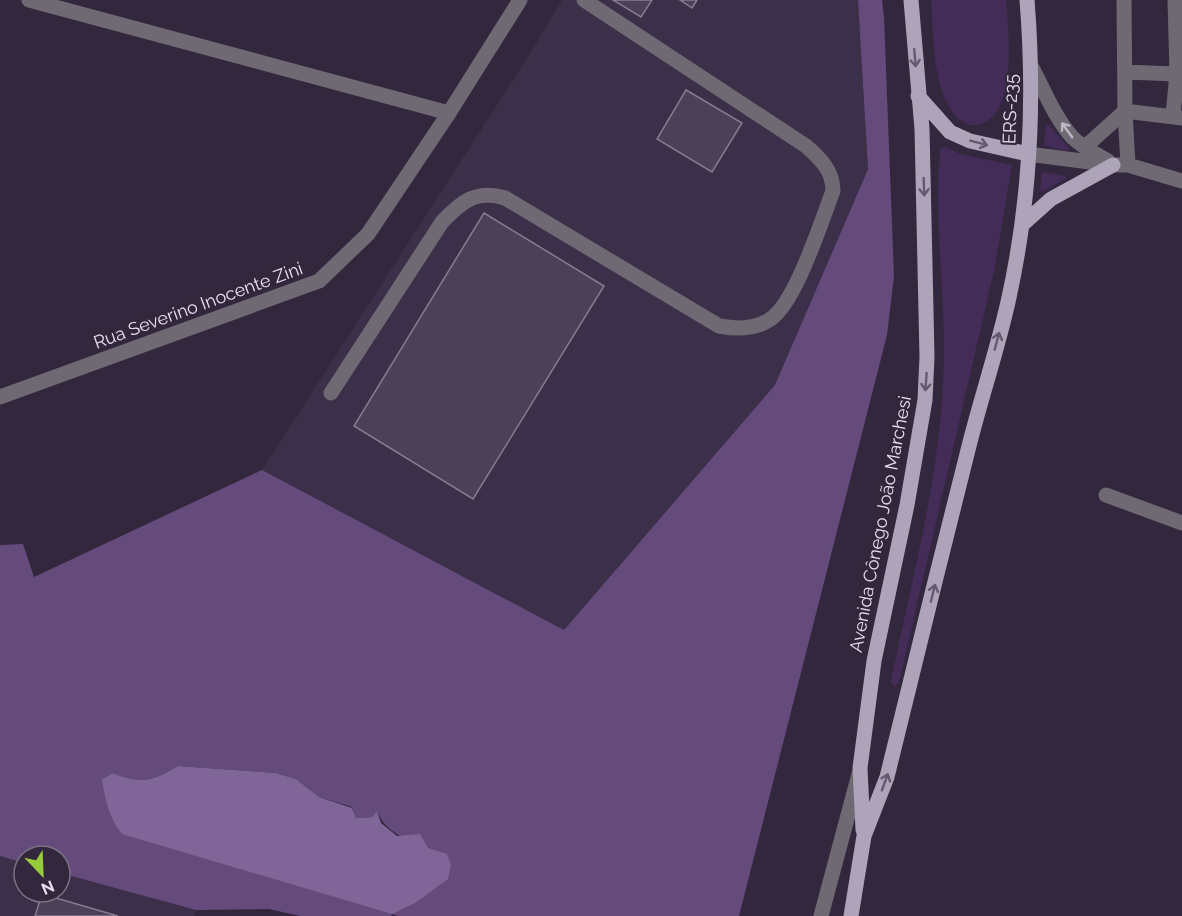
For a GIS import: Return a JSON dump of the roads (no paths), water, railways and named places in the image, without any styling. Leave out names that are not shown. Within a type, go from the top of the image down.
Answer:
[{"type":"main road","name":"Avenida Cônego João Marchesi","points":[[864,836],[860,768],[874,661],[907,505],[925,400],[927,292],[922,129],[911,0]]},
{"type":"main road","name":"ERS-235","points":[[851,916],[864,836],[887,777],[981,398],[1008,303],[1023,224],[1028,154],[1031,66],[1027,0]]},
{"type":"main road","points":[[918,96],[950,132],[970,141],[1028,154]]},
{"type":"main road","points":[[1023,224],[1056,195],[1120,165]]},
{"type":"street","points":[[29,0],[449,113]]},
{"type":"street","name":"Rua Severino Inocente Zini","points":[[0,397],[319,281],[368,234],[449,113],[520,0]]},
{"type":"street","points":[[331,393],[442,222],[454,209],[479,195],[493,194],[505,198],[719,326],[740,329],[755,326],[770,320],[783,308],[793,292],[833,192],[833,179],[828,169],[820,158],[806,146],[584,0]]},
{"type":"street","points":[[1120,165],[1125,111],[1124,0]]},
{"type":"street","points":[[1085,147],[1125,111],[1177,117],[1180,74],[1176,0]]},
{"type":"street","points":[[1031,66],[1058,117],[1074,139],[1120,165]]},
{"type":"street","points":[[1125,72],[1180,74]]},
{"type":"street","points":[[1028,154],[1120,165],[1182,181]]},
{"type":"street","points":[[1106,495],[1182,523]]},
{"type":"street","name":"Avenida Cônego João Marchesi","points":[[821,916],[860,768]]}]
